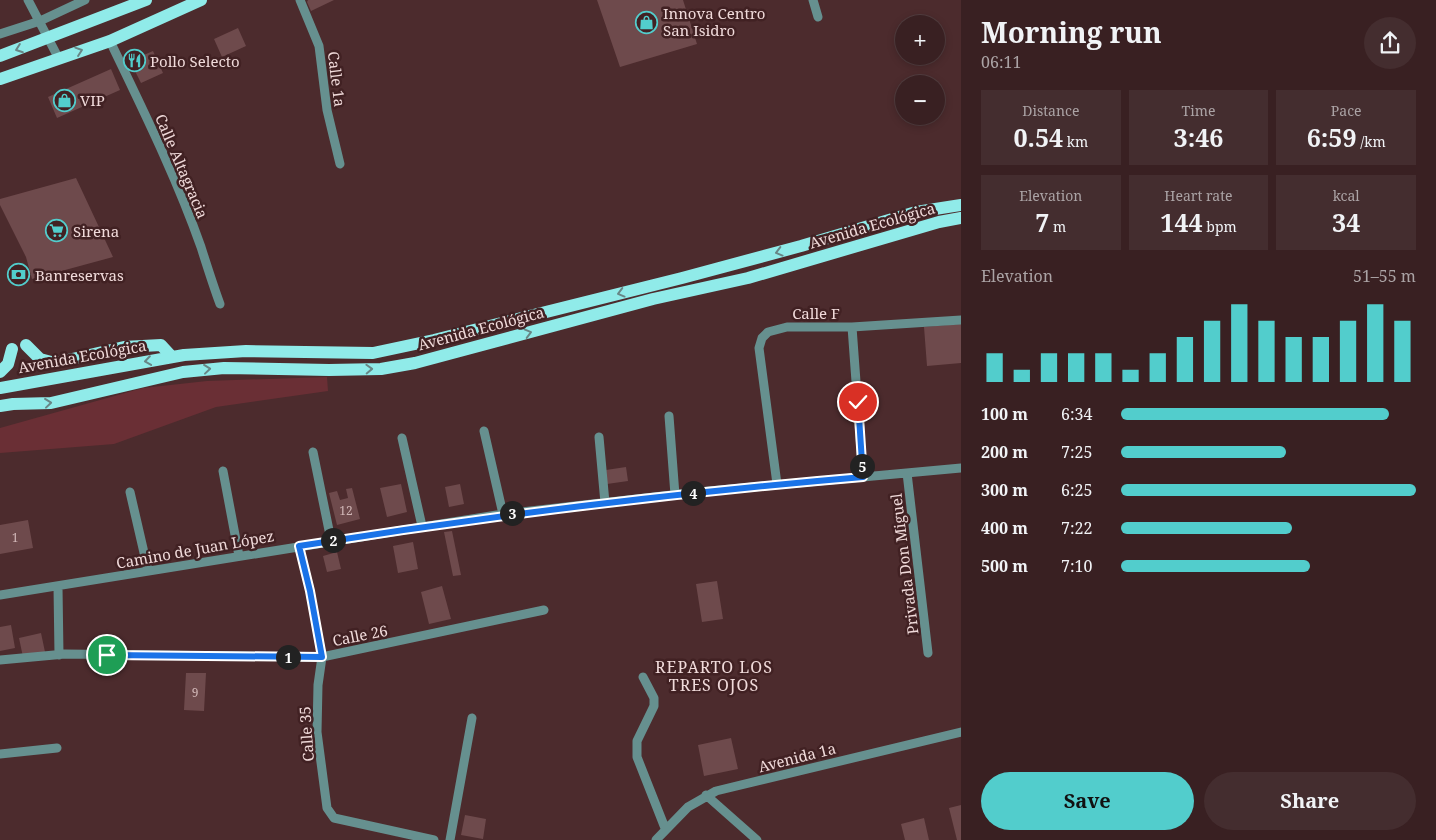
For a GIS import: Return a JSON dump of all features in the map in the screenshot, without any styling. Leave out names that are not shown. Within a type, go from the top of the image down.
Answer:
[{"type":"main road","points":[[0,56],[146,0]]},
{"type":"main road","points":[[0,78],[110,41],[202,0]]},
{"type":"main road","name":"Avenida Ecológica","points":[[0,388],[172,357],[246,351],[373,353],[434,340],[691,275],[801,246],[916,212],[961,205]]},
{"type":"main road","name":"Avenida Ecológica","points":[[0,406],[51,403],[123,384],[183,372],[224,368],[329,370],[380,368],[416,362],[653,299],[748,278],[939,222],[961,218]]},
{"type":"main road","points":[[26,345],[40,359],[55,363],[124,347],[148,344],[161,345],[172,357]]},
{"type":"main road","points":[[0,372],[8,364],[12,349]]},
{"type":"main road","points":[[0,395],[18,391],[25,384],[47,386],[99,376],[111,376],[123,384]]},
{"type":"street","points":[[28,0],[50,38],[58,59]]},
{"type":"street","points":[[0,34],[40,21],[85,0]]},
{"type":"street","name":"Calle 1a","points":[[300,0],[319,46],[326,110],[340,164]]},
{"type":"street","points":[[813,0],[818,17]]},
{"type":"street","name":"Calle Altagracia","points":[[110,41],[166,161],[201,248],[207,271],[220,304]]},
{"type":"street","name":"Calle F","points":[[777,484],[759,348],[762,338],[768,332],[787,327],[852,327],[961,320]]},
{"type":"street","points":[[852,327],[863,477]]},
{"type":"street","points":[[669,416],[675,495]]},
{"type":"street","points":[[484,431],[502,514]]},
{"type":"street","points":[[599,437],[605,503]]},
{"type":"street","points":[[402,438],[422,526]]},
{"type":"street","points":[[314,452],[332,540]]},
{"type":"street","name":"Camino de Juan López","points":[[0,595],[502,514],[777,484],[961,468]]},
{"type":"street","points":[[223,471],[239,556]]},
{"type":"street","name":"Privada Don Miguel","points":[[907,473],[928,653]]},
{"type":"street","points":[[130,492],[148,570]]},
{"type":"street","name":"Calle 35","points":[[299,546],[310,591],[322,657],[318,685],[317,732],[327,808],[334,818],[434,840]]},
{"type":"street","points":[[58,587],[59,655]]},
{"type":"street","name":"Calle 26","points":[[0,660],[59,655],[322,657],[544,610]]},
{"type":"street","points":[[643,678],[654,698],[654,706],[637,741],[637,756],[665,828]]},
{"type":"street","points":[[450,840],[472,718]]},
{"type":"street","name":"Avenida 1a","points":[[656,840],[665,828],[688,807],[706,795],[735,786],[961,732]]},
{"type":"street","points":[[0,754],[57,748]]},
{"type":"street","points":[[706,795],[757,840]]},
{"type":"shaded area","points":[[327,377],[328,391],[216,407],[114,444],[0,453],[0,428],[143,388],[207,381]]},
{"type":"building","points":[[308,0],[334,0],[311,11]]},
{"type":"building","name":"Innova Centro San Isidro","points":[[597,0],[683,0],[697,44],[620,67]]},
{"type":"building","points":[[238,28],[246,46],[222,57],[214,39]]},
{"type":"building","points":[[153,51],[163,73],[141,83],[130,61]]},
{"type":"building","points":[[111,69],[120,90],[57,118],[48,97]]},
{"type":"building","name":"Sirena","points":[[76,178],[113,257],[32,279],[26,257],[0,205],[0,199]]},
{"type":"building","points":[[961,324],[961,363],[927,366],[924,327]]},
{"type":"building","points":[[626,467],[628,481],[607,484],[606,470]]},
{"type":"building","points":[[401,484],[407,512],[387,517],[380,488]]},
{"type":"building","points":[[460,484],[464,504],[449,507],[445,487]]},
{"type":"building","points":[[352,488],[360,519],[337,525],[329,493],[337,491],[340,500],[348,498],[346,489]]},
{"type":"building","points":[[28,520],[33,548],[0,554],[0,525]]},
{"type":"building","points":[[452,531],[461,575],[453,576],[444,532]]},
{"type":"building","points":[[413,542],[418,569],[398,573],[393,546]]},
{"type":"building","points":[[337,552],[341,569],[327,572],[323,556]]},
{"type":"building","points":[[717,581],[723,619],[702,622],[696,584]]},
{"type":"building","points":[[442,586],[451,619],[429,624],[421,592]]},
{"type":"building","points":[[11,625],[15,648],[0,651],[0,627]]},
{"type":"building","points":[[41,633],[45,652],[23,657],[19,638]]},
{"type":"building","points":[[186,673],[206,673],[204,711],[184,710]]},
{"type":"building","points":[[731,738],[738,769],[704,776],[698,745]]},
{"type":"building","points":[[961,805],[961,840],[957,840],[949,808]]},
{"type":"building","points":[[465,815],[486,819],[483,839],[461,835]]},
{"type":"building","points":[[924,818],[929,840],[905,840],[901,824]]},
{"type":"place","name":"Innova Centro San Isidro","points":[[647,22]]},
{"type":"place","name":"Pollo Selecto","points":[[134,61]]},
{"type":"place","name":"VIP","points":[[64,100]]},
{"type":"place","name":"Sirena","points":[[57,231]]},
{"type":"place","name":"Banreservas","points":[[19,275]]},
{"type":"district","name":"REPARTO LOS TRES OJOS","points":[[714,676]]},
{"type":"route","points":[[107,655],[322,657],[310,591],[299,546],[502,514],[698,492],[863,477],[858,402]]}]
